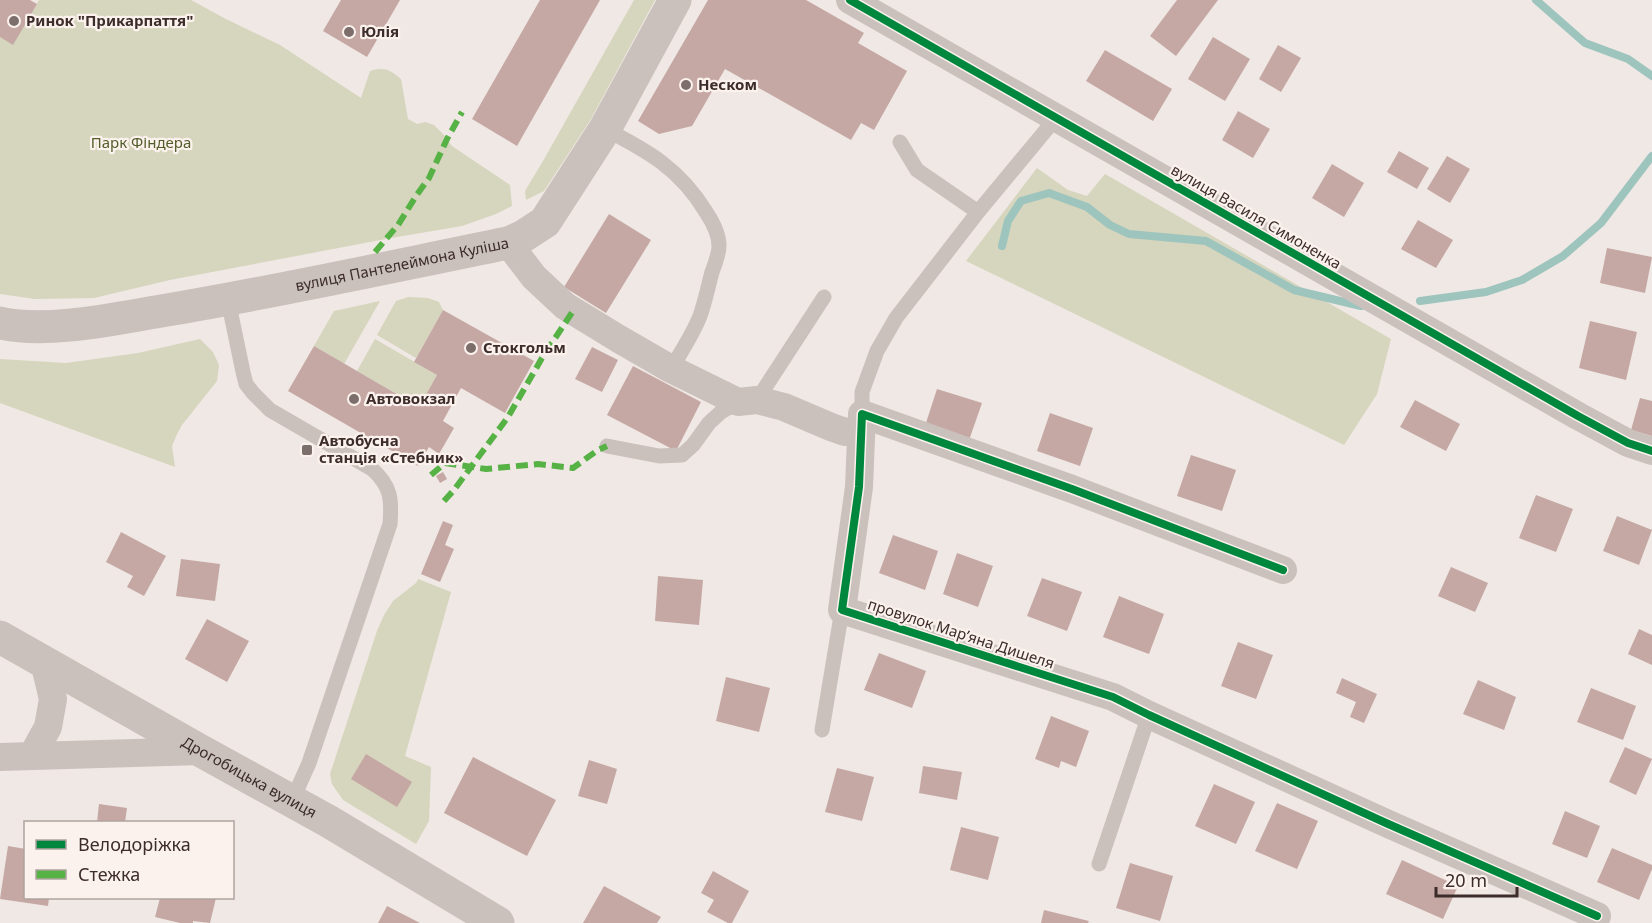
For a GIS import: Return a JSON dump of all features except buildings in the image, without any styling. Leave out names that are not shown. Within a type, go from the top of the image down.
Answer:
[{"type":"street","name":"вулиця Пантелеймона Куліша","points":[[0,323],[39,326],[110,320],[228,300],[508,243],[522,237],[545,222],[605,129],[675,0]]},
{"type":"street","name":"вулиця Василя Симоненка","points":[[850,0],[1578,416],[1628,443],[1652,451]]},
{"type":"street","points":[[508,243],[534,277],[565,306],[672,369],[747,401],[784,407],[845,432],[861,422],[1072,489],[1283,570]]},
{"type":"street","points":[[842,610],[860,487],[861,422]]},
{"type":"street","name":"провулок Марʼяна Дишеля","points":[[842,610],[1113,697],[1386,823],[1597,916]]},
{"type":"street","name":"Дрогобицька вулиця","points":[[0,637],[201,752],[328,821],[497,923]]},
{"type":"street","points":[[32,756],[48,727],[53,699],[44,662]]},
{"type":"street","points":[[0,757],[201,752]]},
{"type":"lane","points":[[861,422],[862,392],[877,351],[896,318],[978,212],[1056,118]]},
{"type":"lane","points":[[605,129],[643,149],[681,178],[698,199],[716,232],[719,246],[699,318],[672,369]]},
{"type":"lane","points":[[900,142],[917,170],[978,212]]},
{"type":"lane","points":[[607,446],[659,456],[682,455],[721,412],[747,401],[824,297]]},
{"type":"lane","points":[[228,300],[246,384],[253,393],[270,410],[372,469],[381,477],[389,490],[390,524],[309,763],[292,801]]},
{"type":"lane","points":[[822,730],[842,610]]},
{"type":"lane","points":[[1100,864],[1149,715]]},
{"type":"green space","name":"Парк Фіндера","points":[[39,0],[191,0],[280,45],[361,98],[370,71],[383,69],[390,71],[401,79],[408,119],[417,124],[425,122],[434,125],[452,146],[510,185],[512,206],[462,226],[170,280],[94,298],[35,299],[0,294],[0,37],[13,44]]},
{"type":"green space","points":[[634,0],[655,0],[591,119],[544,191],[526,200],[525,191]]},
{"type":"green space","points":[[1037,168],[1068,190],[1087,196],[1105,174],[1391,339],[1377,394],[1344,445],[966,261]]},
{"type":"green space","points":[[408,297],[428,298],[439,302],[443,310],[416,358],[377,335],[396,301]]},
{"type":"green space","points":[[380,301],[344,364],[314,346],[334,311]]},
{"type":"green space","points":[[200,339],[213,352],[219,365],[217,381],[177,434],[172,446],[175,467],[0,403],[0,359],[66,363],[138,353]]},
{"type":"green space","points":[[375,339],[437,375],[419,407],[357,371]]},
{"type":"green space","points":[[418,579],[451,592],[405,756],[431,767],[429,821],[416,844],[343,800],[332,784],[330,774],[384,615],[393,601]]},
{"type":"waterway","points":[[1536,0],[1585,43],[1628,59],[1652,76]]},
{"type":"waterway","points":[[1420,301],[1486,292],[1522,280],[1563,256],[1601,223],[1652,156]]},
{"type":"waterway","points":[[1002,246],[1008,221],[1021,201],[1049,193],[1087,207],[1110,225],[1129,234],[1206,241],[1294,290],[1361,306]]},
{"type":"marked path","points":[[375,252],[398,225],[429,178],[462,112]]},
{"type":"marked path","points":[[444,501],[508,417],[542,358],[573,311]]},
{"type":"marked path","points":[[431,475],[445,463],[486,469],[538,464],[573,468],[607,446]]},
{"type":"cycle path","points":[[850,0],[1578,416],[1628,443],[1652,451]]},
{"type":"cycle path","points":[[1283,570],[1072,489],[862,414],[859,487],[842,610],[1113,697],[1386,823],[1597,916]]},
{"type":"place","name":"Ринок \"Прикарпаття\"","points":[[14,21]]},
{"type":"place","name":"Юлія","points":[[349,32]]},
{"type":"place","name":"Неском","points":[[686,85]]},
{"type":"place","name":"Стокгольм","points":[[471,348]]},
{"type":"place","name":"Автовокзал","points":[[354,399]]},
{"type":"place","name":"Автобусна станція «Стебник»","points":[[307,450]]}]
